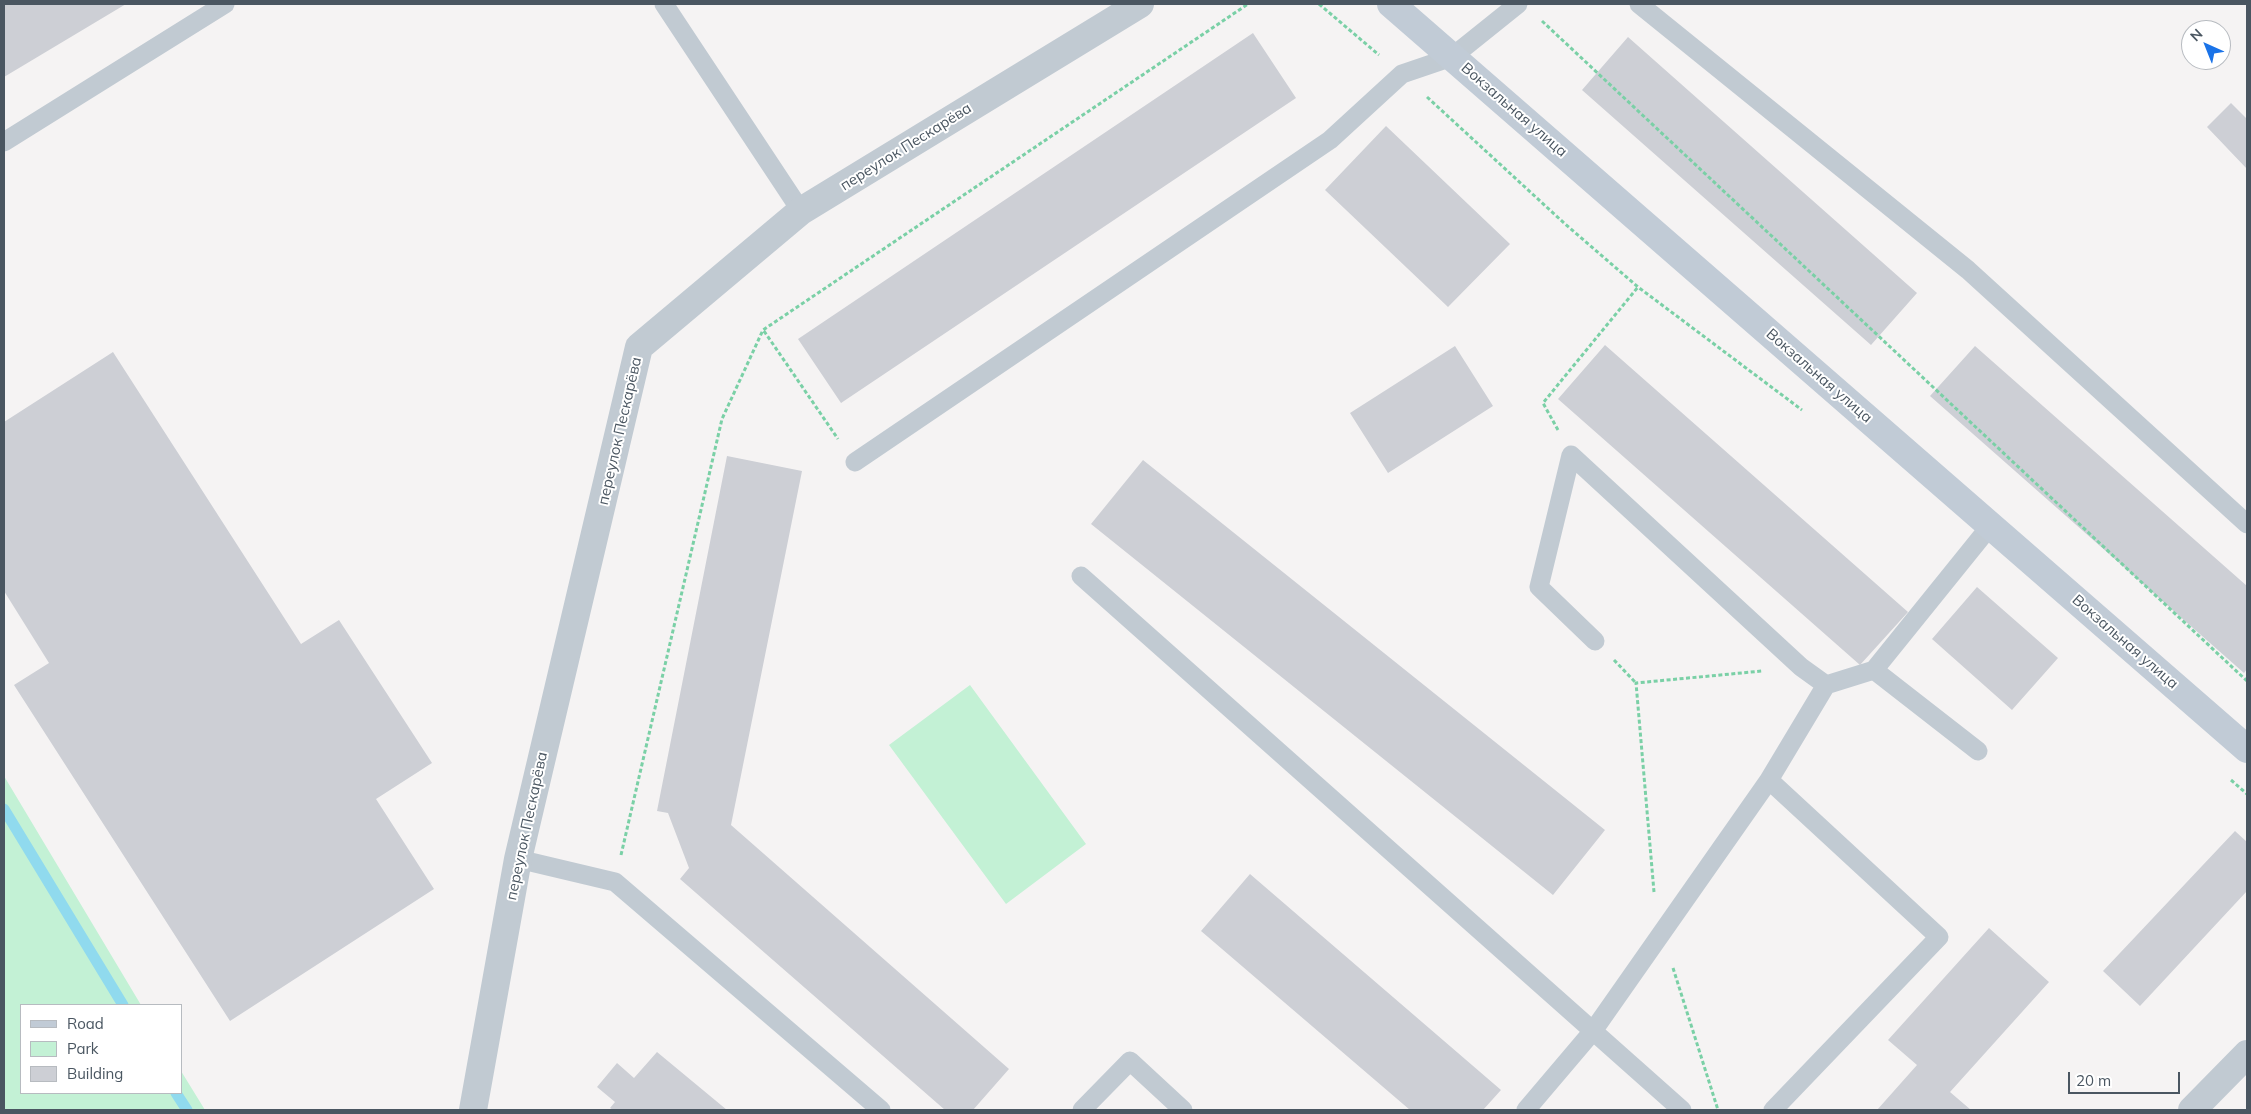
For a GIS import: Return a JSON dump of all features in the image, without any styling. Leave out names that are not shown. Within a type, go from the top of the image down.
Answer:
[{"type":"main road","name":"Вокзальная улица","points":[[1390,4],[2247,749]]},
{"type":"street","name":"переулок Пескарёва","points":[[473,1110],[518,859],[640,347],[801,212],[1140,4]]},
{"type":"street","points":[[2192,1110],[2247,1054]]},
{"type":"lane","points":[[4,142],[225,4]]},
{"type":"lane","points":[[664,4],[801,212]]},
{"type":"lane","points":[[855,462],[1330,140],[1402,74],[1452,56],[1518,4]]},
{"type":"lane","points":[[1639,4],[1968,270],[2247,524]]},
{"type":"lane","points":[[1595,641],[1538,587],[1571,455],[1801,667],[1826,685]]},
{"type":"lane","points":[[1526,1110],[1592,1030],[1662,932],[1769,780],[1826,685],[1874,670],[1991,526]]},
{"type":"lane","points":[[1081,576],[1682,1110]]},
{"type":"lane","points":[[1874,670],[1978,750]]},
{"type":"lane","points":[[1769,780],[1939,937],[1773,1110]]},
{"type":"lane","points":[[518,859],[615,882],[880,1110]]},
{"type":"lane","points":[[1082,1110],[1130,1061],[1184,1110]]},
{"type":"path","points":[[615,882],[722,419],[763,330],[1248,4]]},
{"type":"path","points":[[1319,4],[1402,74],[1638,288],[1810,416]]},
{"type":"path","points":[[1537,17],[2247,681]]},
{"type":"path","points":[[1571,455],[1543,403],[1638,288]]},
{"type":"path","points":[[763,330],[855,462]]},
{"type":"path","points":[[1718,1110],[1655,909],[1636,683],[1801,667]]},
{"type":"path","points":[[2225,774],[2247,794]]},
{"type":"green space","points":[[970,685],[1086,844],[1006,904],[889,745]]},
{"type":"green space","points":[[4,776],[140,1004],[20,1004],[20,1094],[182,1094],[182,1073],[205,1110],[4,1110]]},
{"type":"building","points":[[4,4],[126,4],[4,77]]},
{"type":"building","points":[[1253,33],[1296,98],[841,403],[798,339]]},
{"type":"building","points":[[1628,37],[1917,293],[1871,345],[1582,90]]},
{"type":"building","points":[[2231,103],[2247,119],[2247,169],[2207,127]]},
{"type":"building","points":[[1386,126],[1510,244],[1448,307],[1325,190]]},
{"type":"building","points":[[1605,345],[1908,612],[1860,665],[1558,399]]},
{"type":"building","points":[[1455,346],[1493,406],[1388,473],[1350,413]]},
{"type":"building","points":[[1975,346],[2247,586],[2247,669],[2244,673],[1930,396]]},
{"type":"building","points":[[113,352],[301,644],[339,620],[432,763],[376,799],[434,889],[230,1021],[14,685],[49,663],[4,591],[4,422]]},
{"type":"building","points":[[727,456],[802,471],[731,825],[1009,1069],[973,1110],[945,1110],[680,879],[689,868],[668,813],[657,811]]},
{"type":"building","points":[[1143,460],[1605,830],[1553,895],[1091,524]]},
{"type":"building","points":[[1977,587],[2058,658],[2012,710],[1932,639]]},
{"type":"building","points":[[2235,831],[2247,842],[2247,891],[2140,1006],[2103,971]]},
{"type":"building","points":[[1250,874],[1501,1090],[1483,1110],[1410,1110],[1201,931]]},
{"type":"building","points":[[1989,928],[2049,982],[1950,1092],[1971,1110],[1877,1110],[1917,1065],[1888,1040]]},
{"type":"building","points":[[657,1052],[727,1110],[613,1110],[610,1108],[615,1102],[597,1087],[617,1063],[634,1078]]},
{"type":"waterway","points":[[4,809],[122,1004]]},
{"type":"waterway","points":[[177,1094],[187,1110]]}]
